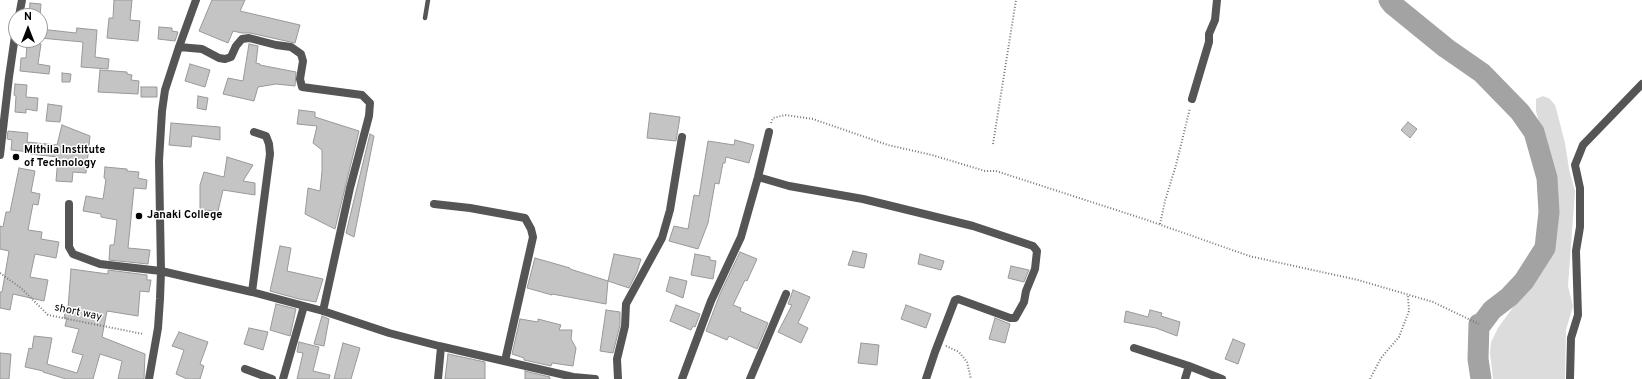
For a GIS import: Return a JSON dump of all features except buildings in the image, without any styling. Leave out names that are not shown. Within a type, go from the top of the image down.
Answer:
[{"type":"street","points":[[149,379],[158,328],[161,271],[159,160],[162,111],[165,90],[196,0]]},
{"type":"street","points":[[1192,99],[1209,42],[1209,34],[1215,20],[1217,0]]},
{"type":"street","points":[[179,47],[202,49],[219,58],[226,59],[231,57],[236,46],[242,39],[249,38],[291,47],[301,54],[303,61],[300,79],[302,87],[362,95],[370,103],[369,116],[350,188],[324,311]]},
{"type":"street","points":[[0,155],[14,48]]},
{"type":"street","points":[[1570,379],[1572,338],[1578,315],[1576,251],[1580,227],[1580,188],[1575,164],[1583,144],[1642,84]]},
{"type":"street","points":[[252,292],[270,154],[266,136],[254,132]]},
{"type":"street","points":[[682,379],[711,301],[741,236],[769,132]]},
{"type":"street","points":[[618,379],[617,359],[625,326],[626,304],[662,238],[670,210],[682,137]]},
{"type":"street","points":[[758,177],[789,186],[863,199],[942,218],[976,227],[1033,246],[1037,251],[1035,268],[1026,291],[1024,302],[1015,318],[1010,318],[958,299],[955,300],[926,379]]},
{"type":"street","points":[[69,204],[69,244],[73,254],[100,264],[161,271],[252,292],[324,311],[389,333],[441,347],[572,378],[594,379]]},
{"type":"street","points":[[434,204],[470,208],[525,218],[531,229],[533,236],[504,361]]},
{"type":"street","points":[[750,379],[786,294]]},
{"type":"street","points":[[283,379],[304,306]]},
{"type":"street","points":[[438,379],[441,347]]},
{"type":"street","points":[[1134,348],[1189,366],[1222,379]]},
{"type":"street","points":[[1185,379],[1189,366]]},
{"type":"street","points":[[245,369],[272,379]]},
{"type":"lane","points":[[425,18],[428,0]]},
{"type":"path","points":[[993,144],[1016,0]]},
{"type":"path","points":[[1160,224],[1192,99]]},
{"type":"path","points":[[769,132],[773,118],[786,115],[813,119],[888,144],[932,155],[985,171],[996,171],[1160,224],[1249,256],[1358,280],[1432,302],[1479,324]]},
{"type":"path","name":"short way","points":[[0,273],[21,288],[48,315],[143,334]]},
{"type":"path","points":[[1370,379],[1381,358],[1399,337],[1409,311],[1408,296]]},
{"type":"path","points":[[937,346],[947,346],[959,352],[967,362],[971,379]]},
{"type":"shaded area","points":[[1543,96],[1550,99],[1555,105],[1575,191],[1568,286],[1573,306],[1566,330],[1565,379],[1493,379],[1490,353],[1491,342],[1498,328],[1547,260],[1552,243],[1554,187],[1549,152],[1536,111],[1536,99]]},
{"type":"waterway","points":[[1389,0],[1446,48],[1482,73],[1520,112],[1534,132],[1547,178],[1549,212],[1545,248],[1524,281],[1509,297],[1492,310],[1480,326],[1479,324],[1478,359],[1481,379]]},
{"type":"place","name":"Mithila Institute of Technology","points":[[16,157]]},
{"type":"place","name":"Janaki College","points":[[139,216]]}]
